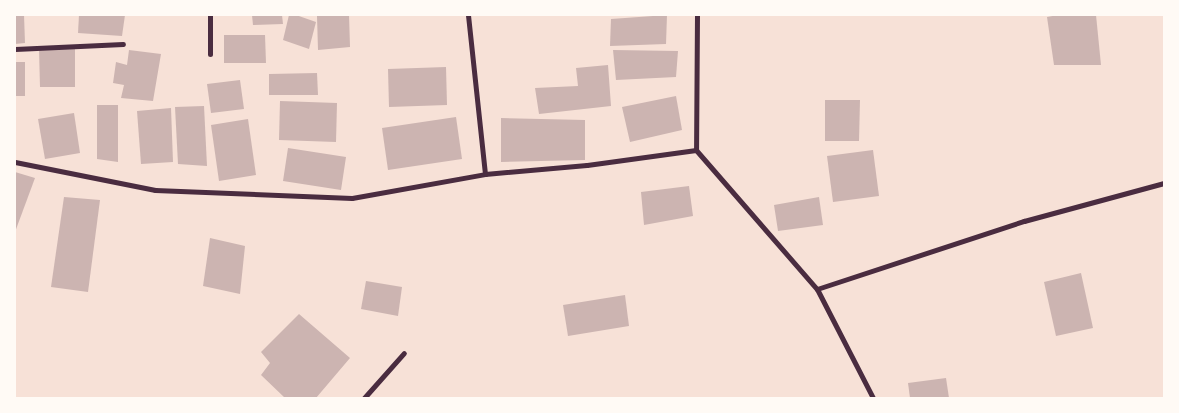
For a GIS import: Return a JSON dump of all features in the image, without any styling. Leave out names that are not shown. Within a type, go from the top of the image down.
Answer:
[{"type":"street","points":[[210,15],[210,54]]},
{"type":"street","points":[[468,15],[485,174]]},
{"type":"street","points":[[697,15],[696,150],[817,289],[873,398]]},
{"type":"street","points":[[15,49],[124,44]]},
{"type":"street","points":[[15,162],[155,190],[352,198],[485,174],[587,165],[696,150]]},
{"type":"street","points":[[817,289],[1024,221],[1164,183]]},
{"type":"street","points":[[364,398],[404,353]]},
{"type":"building","points":[[15,15],[24,15],[25,43],[15,44]]},
{"type":"building","points":[[79,15],[125,15],[122,36],[78,33]]},
{"type":"building","points":[[252,15],[282,15],[283,24],[253,25]]},
{"type":"building","points":[[289,15],[296,15],[316,22],[309,49],[283,40]]},
{"type":"building","points":[[349,15],[350,47],[318,50],[317,16]]},
{"type":"building","points":[[667,15],[666,44],[610,46],[611,19]]},
{"type":"building","points":[[1058,15],[1096,15],[1101,65],[1054,65],[1047,17]]},
{"type":"building","points":[[224,35],[265,35],[266,63],[224,63]]},
{"type":"building","points":[[39,49],[75,49],[75,87],[40,87]]},
{"type":"building","points":[[129,50],[161,54],[153,101],[121,98],[124,85],[113,83],[116,62],[127,65]]},
{"type":"building","points":[[613,50],[678,51],[676,77],[616,80]]},
{"type":"building","points":[[15,62],[25,62],[25,96],[15,96]]},
{"type":"building","points":[[608,65],[611,106],[539,114],[535,88],[578,86],[576,68]]},
{"type":"building","points":[[446,67],[447,105],[389,107],[388,69]]},
{"type":"building","points":[[317,73],[318,95],[269,95],[269,74]]},
{"type":"building","points":[[240,80],[244,109],[211,113],[207,84]]},
{"type":"building","points":[[676,96],[682,130],[630,142],[622,107]]},
{"type":"building","points":[[825,100],[860,100],[859,141],[825,141]]},
{"type":"building","points":[[280,101],[337,103],[336,142],[279,140]]},
{"type":"building","points":[[97,105],[118,105],[118,162],[97,159]]},
{"type":"building","points":[[204,106],[207,166],[178,164],[175,107]]},
{"type":"building","points":[[171,108],[173,162],[141,164],[137,111]]},
{"type":"building","points":[[74,113],[80,153],[45,159],[38,119]]},
{"type":"building","points":[[456,117],[462,159],[388,170],[382,128]]},
{"type":"building","points":[[501,118],[585,120],[585,160],[501,162]]},
{"type":"building","points":[[248,119],[256,175],[219,181],[211,125]]},
{"type":"building","points":[[288,148],[346,157],[341,190],[283,181]]},
{"type":"building","points":[[873,150],[879,196],[833,202],[827,156]]},
{"type":"building","points":[[15,172],[35,178],[15,232]]},
{"type":"building","points":[[689,186],[693,216],[644,225],[641,192]]},
{"type":"building","points":[[64,197],[100,200],[88,292],[51,287]]},
{"type":"building","points":[[819,197],[823,225],[778,231],[774,205]]},
{"type":"building","points":[[210,238],[245,246],[240,294],[203,286]]},
{"type":"building","points":[[1081,273],[1093,328],[1056,336],[1044,282]]},
{"type":"building","points":[[366,281],[402,287],[398,316],[361,309]]},
{"type":"building","points":[[625,295],[629,326],[568,336],[563,305]]},
{"type":"building","points":[[299,314],[350,358],[316,398],[285,398],[261,375],[270,363],[261,352]]},
{"type":"building","points":[[946,378],[949,398],[910,398],[908,383]]}]
